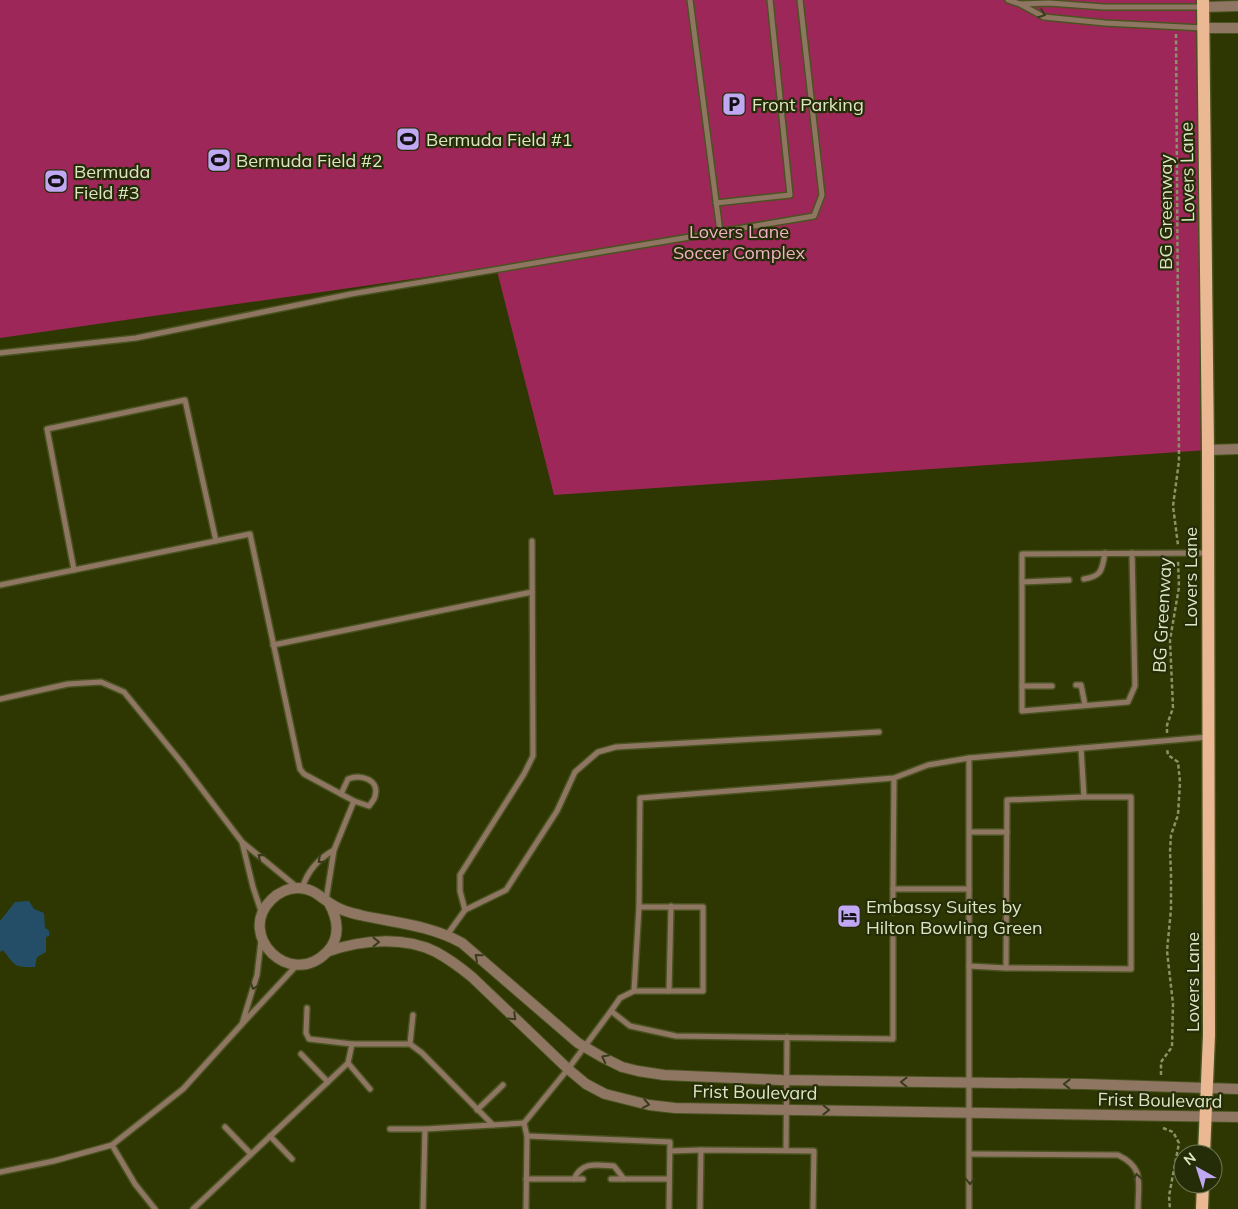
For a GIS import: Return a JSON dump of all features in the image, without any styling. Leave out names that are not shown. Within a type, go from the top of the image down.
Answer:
[{"type":"main road","name":"Lovers Lane","points":[[1203,3],[1209,736],[1209,1035],[1205,1144]]},
{"type":"main road","points":[[1202,1209],[1203,1194]]},
{"type":"street","points":[[1203,3],[1238,6]]},
{"type":"street","points":[[1203,28],[1238,28]]},
{"type":"street","points":[[1208,450],[1238,449]]},
{"type":"street","points":[[297,965],[285,963],[267,949],[262,938],[260,926],[262,914],[276,895],[287,890],[300,888]]},
{"type":"street","name":"Frist Boulevard","points":[[300,888],[321,895],[328,902],[345,911],[414,925],[447,935],[462,943],[542,1013],[584,1046],[622,1067],[638,1071],[664,1075],[787,1080],[1238,1089]]},
{"type":"street","points":[[328,902],[337,922],[337,932],[334,942],[328,951]]},
{"type":"street","name":"Frist Boulevard","points":[[297,965],[309,964],[320,959],[328,951],[349,944],[367,942],[392,942],[416,945],[436,952],[456,964],[472,977],[586,1084],[606,1094],[649,1104],[675,1108],[1238,1117]]},
{"type":"lane","points":[[690,0],[720,232]]},
{"type":"lane","points":[[716,203],[790,195],[770,0]]},
{"type":"lane","points":[[0,353],[136,338],[351,294],[814,216],[822,195],[800,0]]},
{"type":"lane","points":[[1008,0],[1020,4],[1044,17],[1105,23],[1203,28]]},
{"type":"lane","points":[[1020,4],[1049,3],[1104,7],[1203,3]]},
{"type":"lane","points":[[74,570],[47,429],[185,400],[216,541]]},
{"type":"lane","points":[[0,585],[250,534],[300,769],[304,774],[341,794],[354,801],[370,806],[376,795],[375,787],[371,781],[363,776],[355,776],[348,780],[341,794]]},
{"type":"lane","points":[[465,910],[460,890],[460,875],[524,774],[533,756],[532,541]]},
{"type":"lane","points":[[1132,553],[1135,686],[1128,702],[1022,711],[1022,554],[1105,553],[1132,553],[1178,554],[1207,553]]},
{"type":"lane","points":[[1084,580],[1096,577],[1100,572],[1105,553]]},
{"type":"lane","points":[[1022,582],[1069,580]]},
{"type":"lane","points":[[273,645],[532,592]]},
{"type":"lane","points":[[0,699],[68,684],[101,682],[124,692],[182,763],[242,842],[300,888],[305,877],[322,857],[334,850]]},
{"type":"lane","points":[[1076,686],[1081,685],[1084,705]]},
{"type":"lane","points":[[1022,686],[1052,686]]},
{"type":"lane","points":[[447,935],[465,910],[506,890],[557,811],[575,772],[598,752],[616,748],[879,732]]},
{"type":"lane","points":[[634,991],[639,907],[640,798],[894,778],[928,765],[969,758],[1209,736]]},
{"type":"lane","points":[[1081,748],[1084,797]]},
{"type":"lane","points":[[969,758],[970,1209]]},
{"type":"lane","points":[[893,912],[894,778]]},
{"type":"lane","points":[[969,966],[1006,968],[1131,969],[1131,797],[1007,800],[1006,968]]},
{"type":"lane","points":[[328,902],[334,850],[354,801]]},
{"type":"lane","points":[[969,832],[1007,832]]},
{"type":"lane","points":[[242,842],[262,914]]},
{"type":"lane","points":[[893,889],[970,889]]},
{"type":"lane","points":[[669,991],[671,906]]},
{"type":"lane","points":[[390,1129],[424,1129],[524,1123],[568,1069],[620,998],[634,991],[703,992],[703,906],[639,907]]},
{"type":"lane","points":[[242,1024],[257,975],[262,938]]},
{"type":"lane","points":[[611,1011],[630,1026],[676,1036],[893,1039],[893,938]]},
{"type":"lane","points":[[0,1172],[54,1162],[112,1145],[183,1089],[297,965]]},
{"type":"lane","points":[[307,1008],[306,1033],[309,1039],[352,1044],[410,1044],[422,1053],[493,1125]]},
{"type":"lane","points":[[410,1044],[413,1016]]},
{"type":"lane","points":[[786,1150],[787,1037]]},
{"type":"lane","points":[[193,1209],[348,1063],[352,1044]]},
{"type":"lane","points":[[300,1054],[328,1082]]},
{"type":"lane","points":[[348,1063],[370,1089]]},
{"type":"lane","points":[[478,1110],[503,1085]]},
{"type":"lane","points":[[524,1123],[527,1136],[526,1209]]},
{"type":"lane","points":[[225,1127],[251,1154]]},
{"type":"lane","points":[[423,1209],[424,1129]]},
{"type":"lane","points":[[270,1136],[292,1159]]},
{"type":"lane","points":[[527,1136],[670,1142],[669,1209]]},
{"type":"lane","points":[[112,1145],[135,1184],[155,1209]]},
{"type":"lane","points":[[700,1209],[701,1150]]},
{"type":"lane","points":[[670,1151],[814,1151],[814,1209]]},
{"type":"lane","points":[[970,1154],[1118,1155],[1131,1161],[1138,1173],[1138,1209]]},
{"type":"lane","points":[[574,1179],[578,1171],[588,1165],[614,1166],[624,1179]]},
{"type":"lane","points":[[526,1179],[584,1179]]},
{"type":"lane","points":[[611,1180],[669,1179]]},
{"type":"path","name":"BG Greenway","points":[[1167,741],[1167,725],[1173,708],[1170,640],[1179,587],[1178,537],[1173,506],[1179,461],[1176,26]]},
{"type":"path","points":[[1161,1087],[1161,1062],[1172,1047],[1173,1004],[1167,951],[1171,909],[1172,872],[1170,852],[1172,835],[1178,815],[1180,782],[1178,762],[1168,755],[1167,741]]},
{"type":"path","points":[[1160,1116],[1160,1128],[1173,1132],[1179,1143],[1169,1196],[1170,1209]]},
{"type":"green space","name":"Lovers Lane Soccer Complex","points":[[0,0],[1203,0],[1208,450],[554,495],[496,267],[0,338]]},
{"type":"water","points":[[29,901],[34,909],[44,913],[45,928],[48,930],[49,936],[46,937],[46,952],[37,957],[35,967],[23,967],[16,965],[3,950],[0,952],[0,921],[15,902]]},
{"type":"place","name":"Front Parking","points":[[734,104]]},
{"type":"place","name":"Bermuda Field #1","points":[[408,139]]},
{"type":"place","name":"Bermuda Field #2","points":[[219,160]]},
{"type":"place","name":"Bermuda Field #3","points":[[56,181]]},
{"type":"place","name":"Embassy Suites by Hilton Bowling Green","points":[[849,916]]}]
